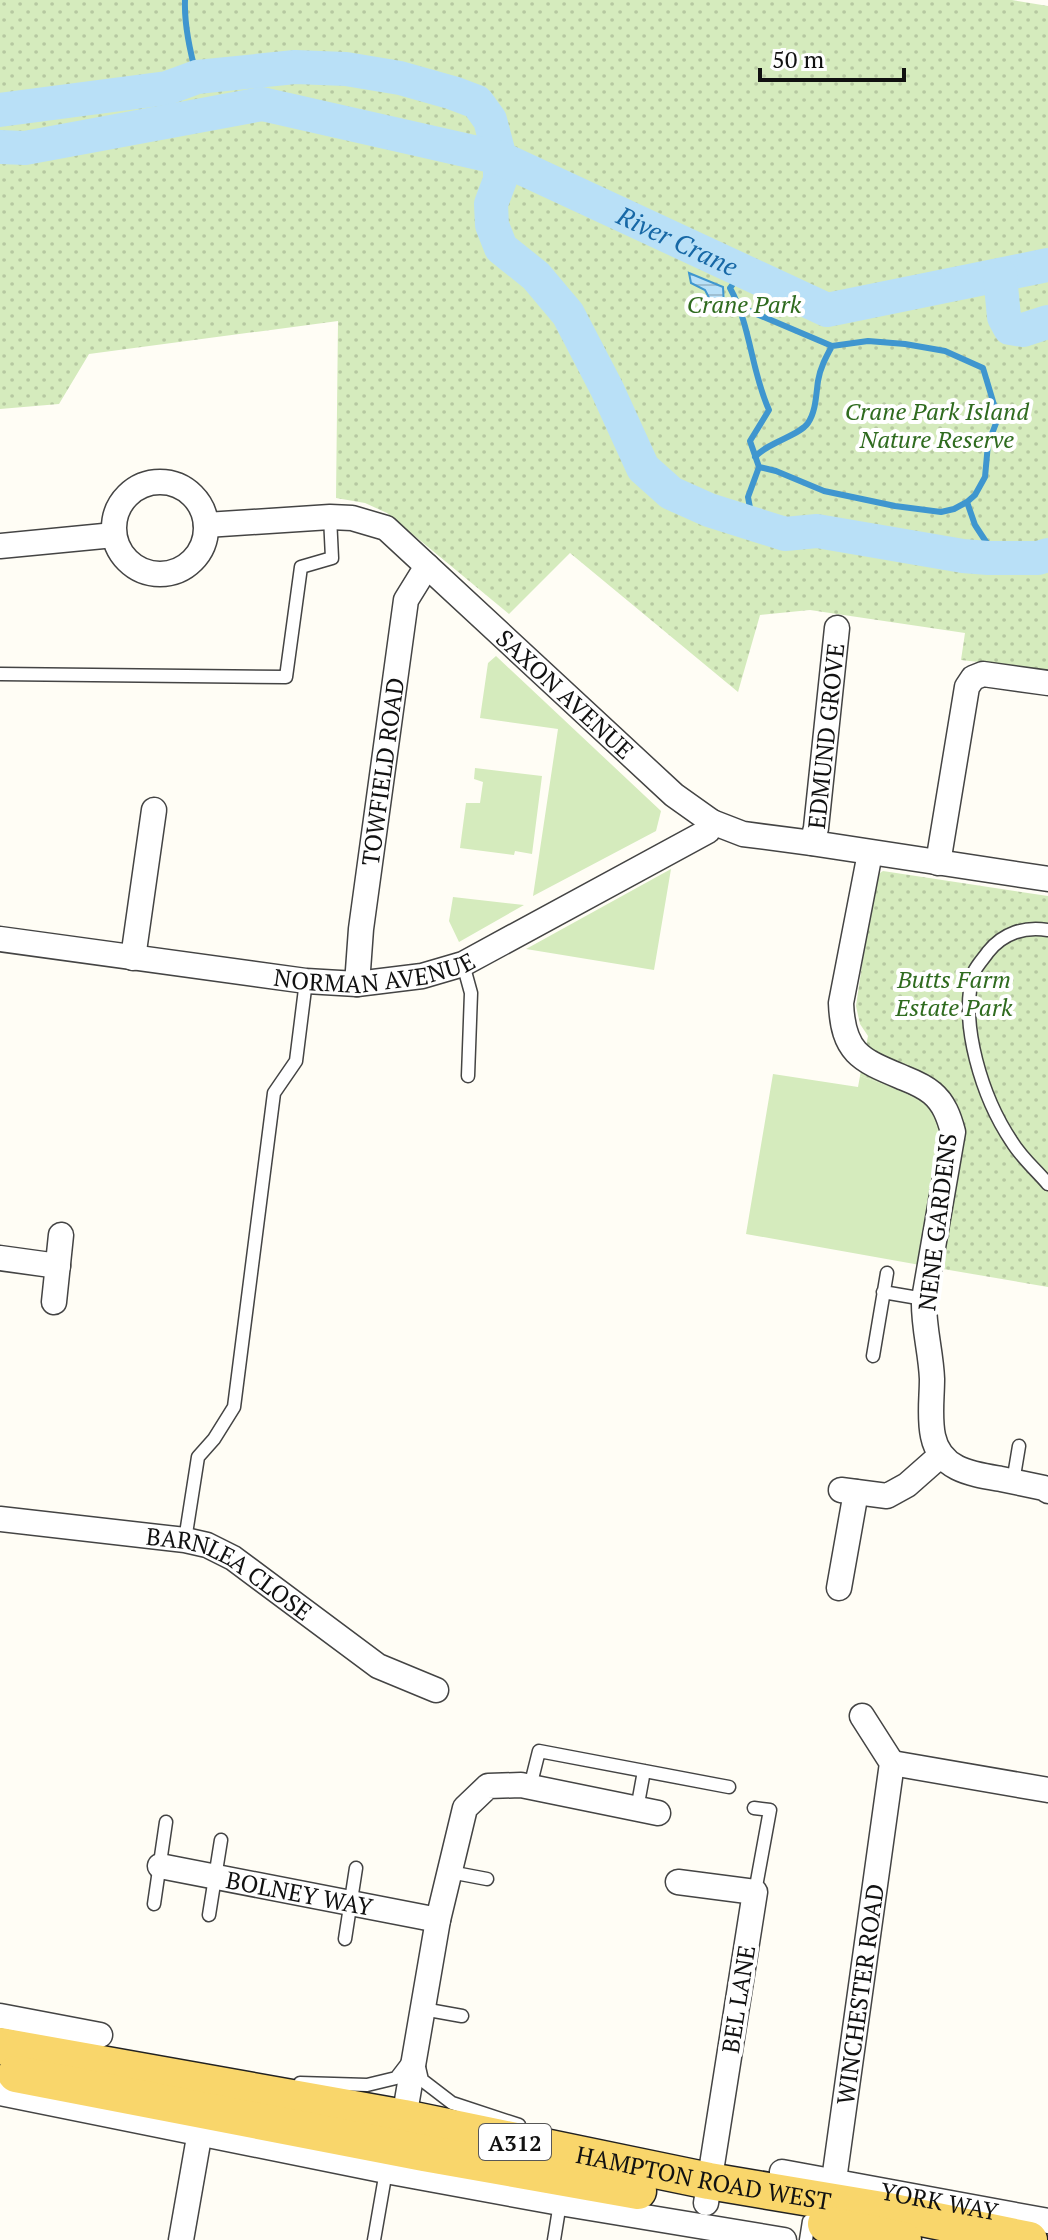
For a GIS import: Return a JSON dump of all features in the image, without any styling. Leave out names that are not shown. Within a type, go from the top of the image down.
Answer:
[{"type":"main road","name":"HAMPTON ROAD WEST","points":[[0,2046],[204,2109]]},
{"type":"main road","name":"HAMPTON ROAD WEST","points":[[0,2071],[393,2142],[555,2176],[708,2192],[889,2232],[1029,2240]]},
{"type":"street","points":[[155,482],[169,483],[194,498],[206,525],[197,555],[186,566],[170,573],[141,571],[128,562],[118,549],[114,535],[114,520],[128,494],[155,482]]},
{"type":"street","name":"SAXON AVENUE","points":[[206,525],[330,517],[352,518],[386,528],[674,795],[712,822],[743,834],[1048,879],[1048,868]]},
{"type":"street","points":[[0,546],[114,535]]},
{"type":"street","name":"TOWFIELD ROAD","points":[[357,984],[361,929],[406,600],[427,566]]},
{"type":"street","name":"EDMUND GROVE","points":[[812,843],[837,628]]},
{"type":"street","points":[[938,863],[967,687],[973,678],[983,674],[1048,683]]},
{"type":"street","points":[[133,958],[154,810]]},
{"type":"street","name":"NORMAN AVENUE","points":[[0,939],[306,981],[357,984],[422,976],[463,964],[708,831],[712,822]]},
{"type":"street","name":"NENE GARDENS","points":[[870,853],[841,1003],[842,1025],[851,1046],[867,1063],[933,1093],[947,1111],[953,1132],[923,1314],[932,1378],[933,1438],[941,1455]]},
{"type":"street","points":[[54,1302],[61,1235]]},
{"type":"street","points":[[0,1258],[58,1266]]},
{"type":"street","points":[[839,1588],[848,1491],[887,1496],[907,1485],[941,1455],[966,1473],[1048,1491]]},
{"type":"street","name":"BARNLEA CLOSE","points":[[0,1519],[207,1545],[233,1558],[378,1666],[436,1690]]},
{"type":"street","points":[[862,1716],[892,1763],[1048,1790]]},
{"type":"street","name":"WINCHESTER ROAD","points":[[815,2218],[892,1763]]},
{"type":"street","points":[[393,2142],[415,2052],[438,1920],[465,1808],[488,1786],[521,1785],[648,1811]]},
{"type":"street","name":"BOLNEY WAY","points":[[160,1866],[438,1920]]},
{"type":"street","points":[[678,1882],[755,1892]]},
{"type":"street","name":"BEL LANE","points":[[708,2192],[755,1892]]},
{"type":"street","points":[[0,2016],[100,2035]]},
{"type":"street","name":"HAMPTON ROAD WEST","points":[[0,2093],[204,2109],[393,2142],[555,2176],[815,2218]]},
{"type":"street","points":[[181,2240],[204,2109]]},
{"type":"street","name":"YORK WAY","points":[[782,2172],[815,2218],[1048,2221]]},
{"type":"lane","points":[[0,674],[286,677],[301,567],[332,558],[330,517]]},
{"type":"lane","points":[[1048,930],[1021,929],[992,947],[975,970],[969,1004],[970,1032],[979,1069],[993,1105],[1012,1142],[1048,1184]]},
{"type":"lane","points":[[463,964],[471,993],[468,1076]]},
{"type":"lane","points":[[185,1540],[198,1457],[214,1439],[234,1407],[274,1093],[296,1061],[306,981]]},
{"type":"lane","points":[[873,1356],[887,1273]]},
{"type":"lane","points":[[883,1292],[924,1299]]},
{"type":"lane","points":[[1013,1482],[1019,1446]]},
{"type":"lane","points":[[530,1787],[539,1751],[729,1787]]},
{"type":"lane","points":[[644,1771],[648,1811]]},
{"type":"lane","points":[[754,1808],[770,1810],[755,1892]]},
{"type":"lane","points":[[154,1904],[166,1822]]},
{"type":"lane","points":[[209,1915],[221,1840]]},
{"type":"lane","points":[[345,1939],[356,1868]]},
{"type":"lane","points":[[450,1872],[487,1879]]},
{"type":"lane","points":[[423,2009],[462,2016]]},
{"type":"lane","points":[[204,2109],[396,2078],[415,2052]]},
{"type":"lane","points":[[415,2052],[422,2080],[452,2103],[531,2129],[555,2176],[554,2240]]},
{"type":"lane","points":[[374,2240],[393,2142]]},
{"type":"lane","points":[[476,2149],[503,2154],[555,2176]]},
{"type":"green space","name":"Crane Park","points":[[0,0],[1012,0],[1048,6],[1048,670],[961,660],[965,633],[810,610],[760,615],[738,692],[570,553],[509,614],[387,513],[365,503],[336,498],[338,321],[89,354],[59,404],[0,409]]},
{"type":"green space","points":[[496,656],[661,811],[656,831],[533,896],[558,729],[480,718],[488,663]]},
{"type":"green space","points":[[475,768],[542,776],[532,854],[515,851],[514,855],[460,848],[466,803],[480,803],[483,782],[474,779]]},
{"type":"green space","points":[[671,869],[654,970],[526,949]]},
{"type":"green space","name":"Butts Farm Estate Park","points":[[883,871],[1048,896],[1048,1287],[920,1265],[938,1143],[937,1126],[931,1114],[914,1098],[860,1076],[868,1036],[860,1024],[856,1006],[875,876]]},
{"type":"green space","points":[[453,897],[524,905],[459,942],[449,921]]},
{"type":"green space","points":[[773,1074],[858,1087],[860,1076],[904,1092],[931,1113],[937,1125],[938,1143],[920,1265],[746,1234]]},
{"type":"water","points":[[689,273],[723,287],[724,306],[715,309],[705,290],[691,283]]},
{"type":"waterway","points":[[185,0],[188,39],[197,77]]},
{"type":"waterway","points":[[0,110],[167,88],[197,77],[295,67],[346,69],[400,78],[477,102],[490,120],[500,158],[500,180],[491,204],[492,225],[501,248],[536,276],[568,314],[643,468],[671,493],[709,510],[785,534],[817,531],[988,558],[1038,558],[1048,555]]},
{"type":"waterway","name":"River Crane","points":[[0,147],[25,148],[262,104],[500,158],[827,310],[1048,265]]},
{"type":"waterway","name":"River Crane","points":[[1000,275],[1004,317],[1010,328],[1023,330],[1048,322]]},
{"type":"waterway","points":[[736,280],[730,288],[769,410],[750,441],[759,467],[748,497],[753,524]]},
{"type":"waterway","points":[[740,307],[832,346],[868,341],[905,344],[945,351],[983,368],[998,418],[988,444],[985,477],[975,495],[967,502],[975,525],[996,557]]},
{"type":"waterway","points":[[755,457],[808,423],[814,408],[820,372],[832,346]]},
{"type":"waterway","points":[[759,467],[824,491],[895,506],[941,512],[967,502]]},
{"type":"park label","name":"Crane Park Island Nature Reserve","points":[[937,425]]}]
